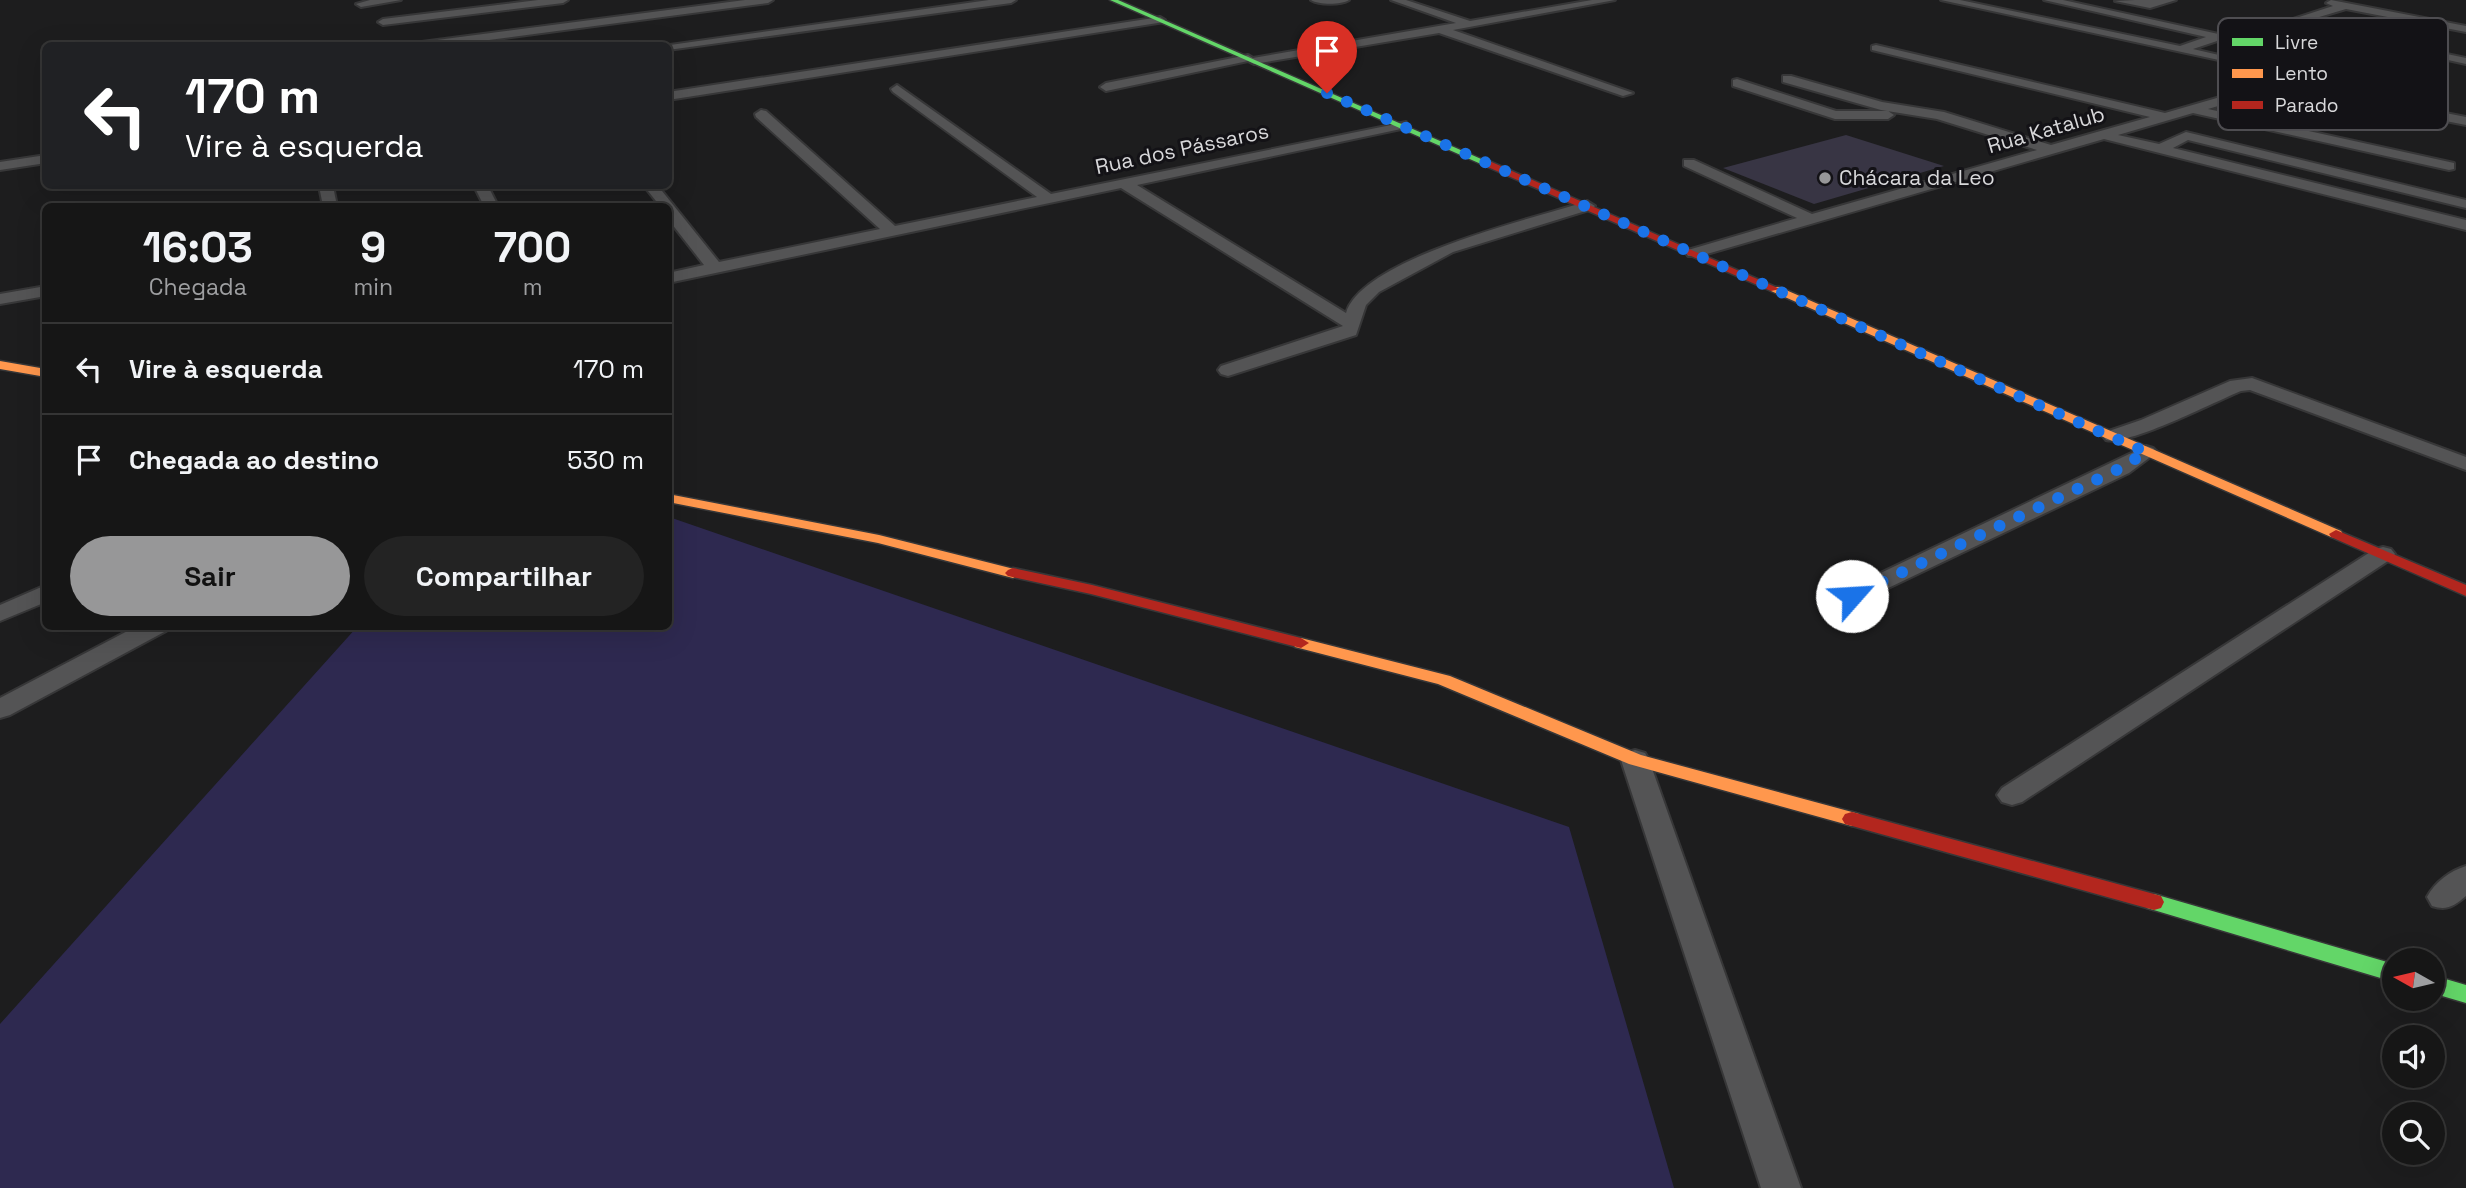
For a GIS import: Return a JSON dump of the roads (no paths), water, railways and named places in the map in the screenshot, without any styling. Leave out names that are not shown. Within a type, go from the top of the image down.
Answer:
[{"type":"main road","points":[[1113,0],[2466,590]]},
{"type":"main road","points":[[0,365],[42,372]]},
{"type":"main road","points":[[672,499],[879,539],[1444,680],[1636,760],[2099,887],[2382,970]]},
{"type":"main road","points":[[2445,988],[2466,994]]},
{"type":"street","points":[[362,4],[396,0]]},
{"type":"street","points":[[383,22],[563,0]]},
{"type":"street","points":[[445,42],[768,0]]},
{"type":"street","points":[[672,46],[1011,0]]},
{"type":"street","points":[[1316,0],[1344,0]]},
{"type":"street","points":[[1396,0],[1470,24]]},
{"type":"street","points":[[1106,88],[1251,60],[1610,0]]},
{"type":"street","points":[[1946,0],[2218,57]]},
{"type":"street","points":[[2049,0],[2218,37]]},
{"type":"street","points":[[2115,0],[2143,5],[2171,0]]},
{"type":"street","points":[[2323,2],[2408,18]]},
{"type":"street","points":[[2303,18],[2345,6]]},
{"type":"street","points":[[2442,18],[2455,15]]},
{"type":"street","points":[[672,95],[1160,20]]},
{"type":"street","points":[[2448,26],[2466,29]]},
{"type":"street","points":[[1440,30],[1627,93]]},
{"type":"street","points":[[2180,49],[2218,37]]},
{"type":"street","points":[[1876,48],[2166,117]]},
{"type":"street","points":[[2448,57],[2466,61]]},
{"type":"street","points":[[1787,79],[1881,106],[1939,115],[2052,150]]},
{"type":"street","points":[[1737,83],[1835,115],[1875,117],[1917,111]]},
{"type":"street","points":[[897,89],[1048,198]]},
{"type":"street","name":"Rua Katalub","points":[[1694,253],[2218,101]]},
{"type":"street","points":[[2193,108],[2218,114]]},
{"type":"street","points":[[761,114],[891,231]]},
{"type":"street","points":[[2448,117],[2466,121]]},
{"type":"street","name":"Rua dos Pássaros","points":[[672,277],[1401,125]]},
{"type":"street","points":[[2448,129],[2466,133]]},
{"type":"street","points":[[2290,130],[2449,166]]},
{"type":"street","points":[[2104,135],[2466,225]]},
{"type":"street","points":[[2160,149],[2186,136],[2466,204]]},
{"type":"street","points":[[0,166],[42,160]]},
{"type":"street","points":[[1689,163],[1811,219]]},
{"type":"street","points":[[1124,183],[1352,324]]},
{"type":"street","points":[[653,189],[665,203]]},
{"type":"street","points":[[1228,369],[1350,331],[1358,303],[1373,288],[1447,249],[1587,206]]},
{"type":"street","points":[[672,212],[715,268]]},
{"type":"street","points":[[0,299],[42,292]]},
{"type":"street","points":[[2113,436],[2244,384],[2272,391],[2466,464]]},
{"type":"street","points":[[1852,596],[2121,468],[2146,452]]},
{"type":"street","points":[[2012,795],[2382,554]]},
{"type":"street","points":[[0,614],[42,594]]},
{"type":"street","points":[[0,709],[149,630]]},
{"type":"street","points":[[1636,760],[1781,1188]]},
{"type":"place","name":"Chácara da Leo","points":[[1825,178]]}]
